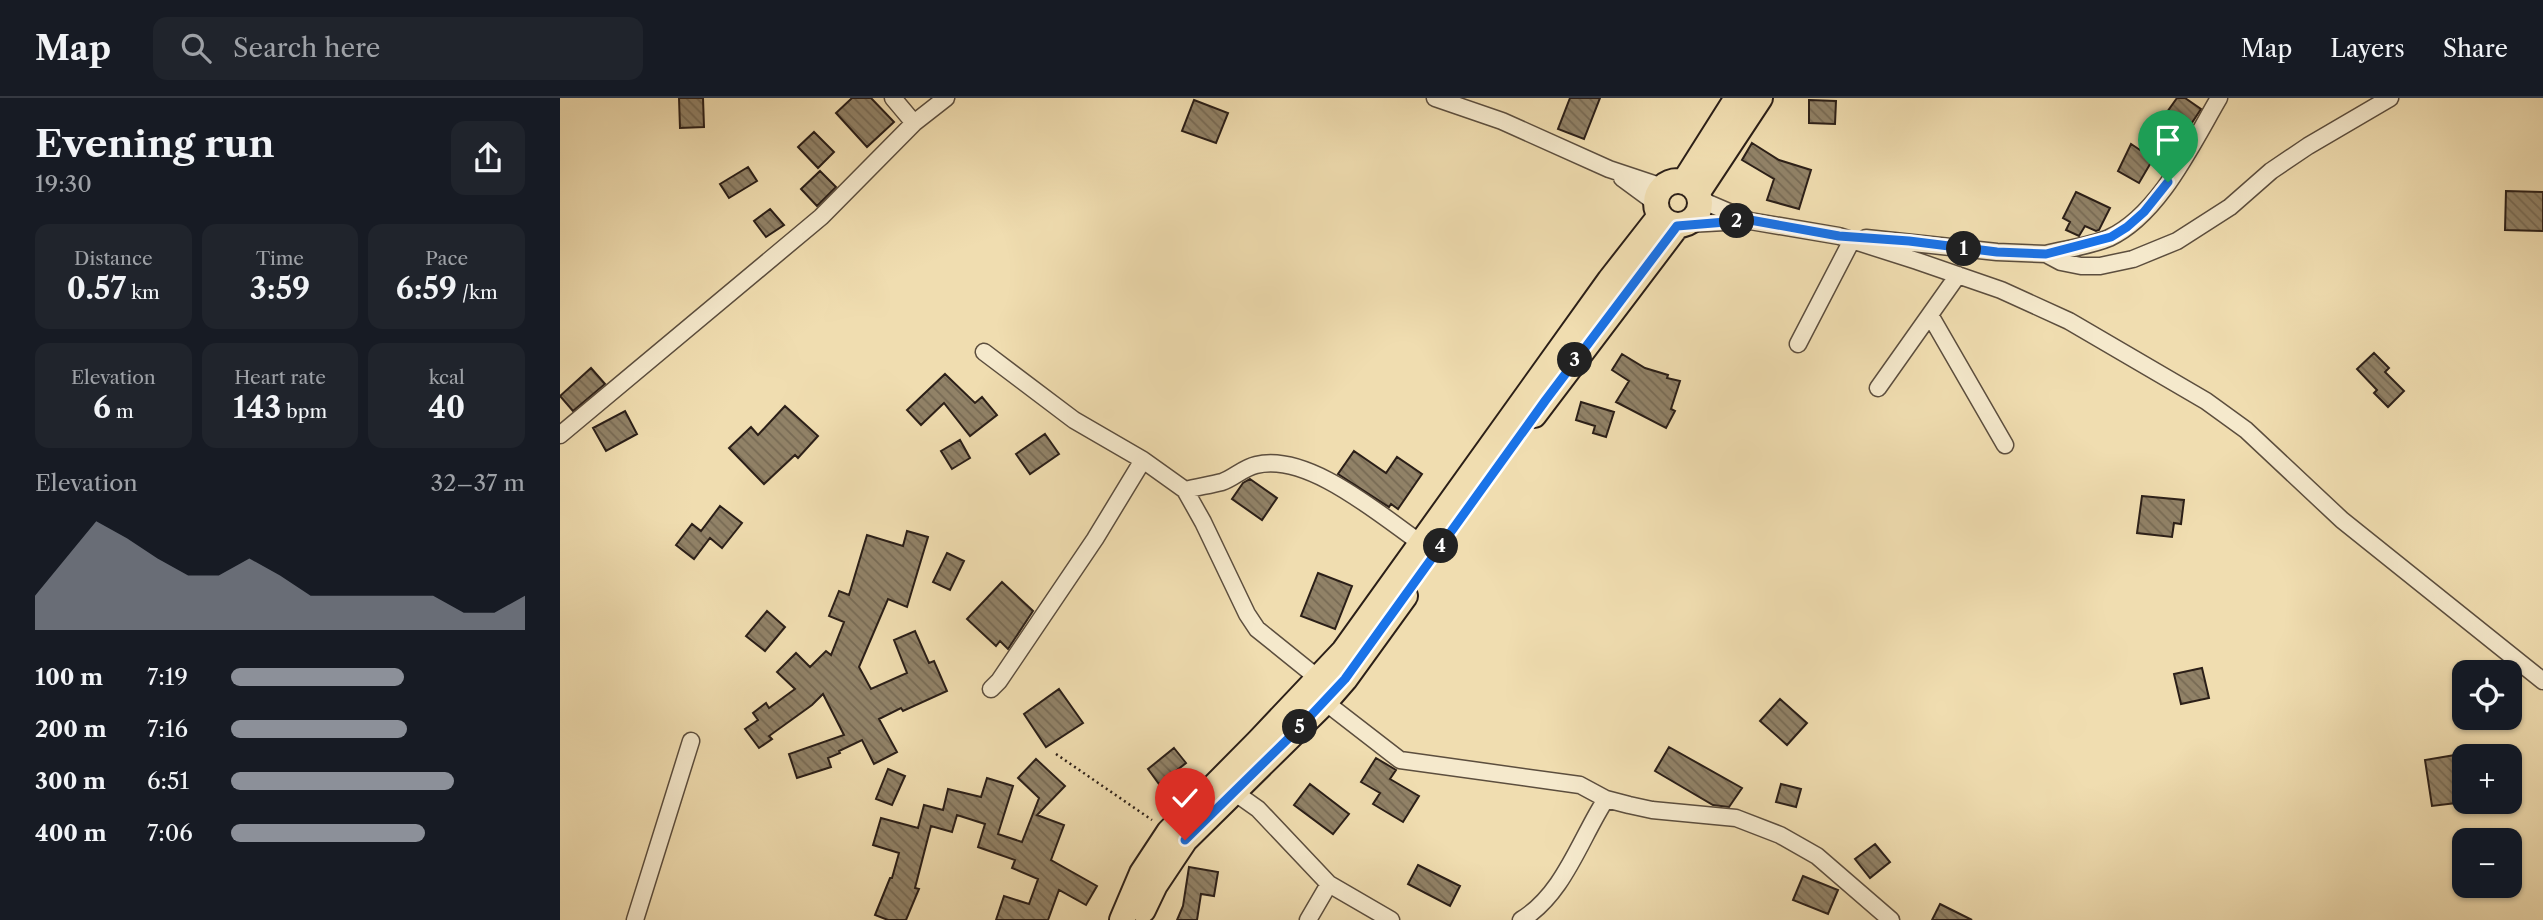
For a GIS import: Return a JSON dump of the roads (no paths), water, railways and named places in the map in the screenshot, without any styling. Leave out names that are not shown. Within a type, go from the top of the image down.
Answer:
[{"type":"main road","points":[[1139,920],[1155,885],[1185,840],[1234,792],[1322,690],[1344,651],[1610,280],[1678,204],[1737,98]]},
{"type":"main road","points":[[1122,920],[1142,873],[1169,832],[1364,654],[1545,401],[1678,204],[1760,98]]},
{"type":"street","points":[[893,98],[914,123]]},
{"type":"street","points":[[560,435],[821,217],[914,123],[946,98]]},
{"type":"street","points":[[1435,98],[1502,121],[1609,169],[1678,204],[1845,238],[2001,290],[2068,321],[2206,401],[2246,430],[2342,520],[2543,681]]},
{"type":"street","points":[[1845,238],[2046,254],[2101,241],[2127,227],[2168,182],[2219,98]]},
{"type":"street","points":[[2046,254],[2061,262],[2101,266],[2133,258],[2176,241],[2230,207],[2271,171],[2298,152],[2390,98]]},
{"type":"street","points":[[1678,204],[1750,220]]},
{"type":"street","points":[[1798,344],[1845,238]]},
{"type":"street","points":[[1878,388],[1958,275]]},
{"type":"street","points":[[1930,315],[2006,445]]},
{"type":"street","points":[[984,352],[1074,420],[1143,460],[1185,490],[1257,629],[1400,760],[1580,785],[1606,799],[1652,810],[1736,818],[1780,835],[1817,856],[1891,918]]},
{"type":"street","points":[[991,689],[1095,540],[1143,460]]},
{"type":"street","points":[[1185,490],[1223,481],[1255,465],[1288,465],[1322,476],[1422,544]]},
{"type":"street","points":[[635,920],[691,741]]},
{"type":"street","points":[[1234,792],[1258,809],[1329,884],[1391,920]]},
{"type":"street","points":[[1521,920],[1532,914],[1546,899],[1568,868],[1606,799]]},
{"type":"street","points":[[1308,920],[1329,884]]}]
